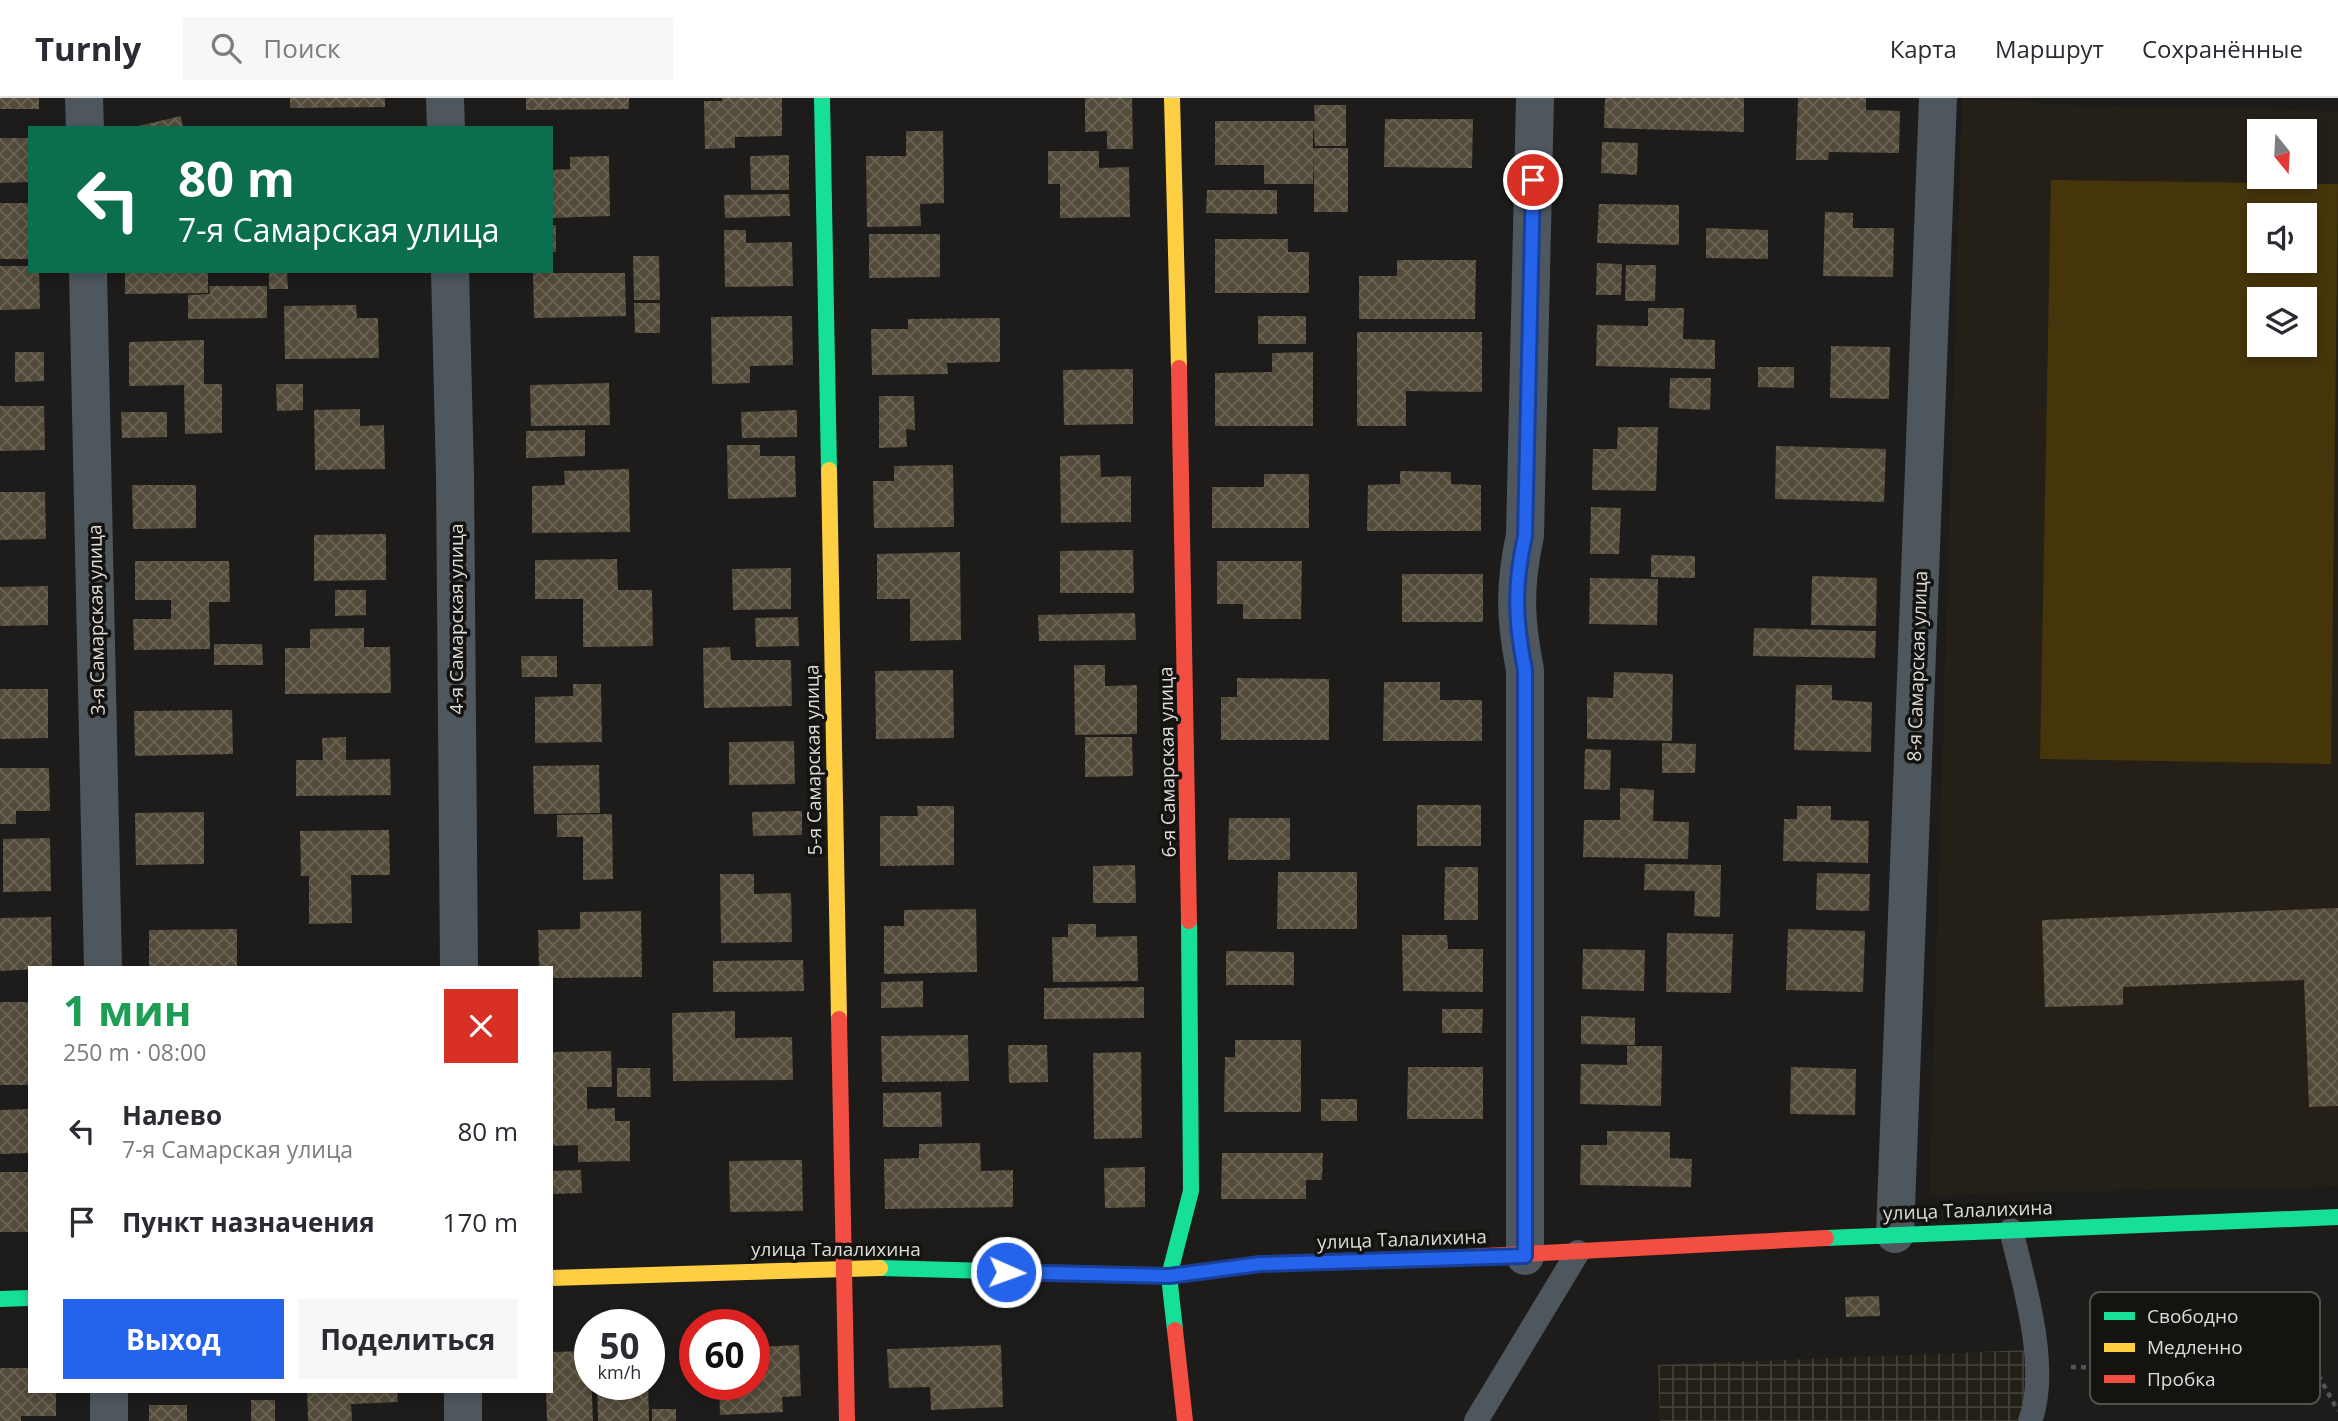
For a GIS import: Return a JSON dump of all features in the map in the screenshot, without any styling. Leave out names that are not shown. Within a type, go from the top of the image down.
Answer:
[{"type":"street","points":[[84,98],[85,126]]},
{"type":"street","points":[[445,98],[446,126]]},
{"type":"street","name":"5-я Самарская улица","points":[[822,98],[847,1421]]},
{"type":"street","name":"6-я Самарская улица","points":[[1172,98],[1188,749],[1191,1191],[1169,1276],[1185,1421]]},
{"type":"street","points":[[1525,1256],[1525,670],[1516,626],[1516,579],[1525,536],[1535,98]]},
{"type":"street","name":"8-я Самарская улица","points":[[1895,1234],[1938,98]]},
{"type":"street","name":"3-я Самарская улица","points":[[88,273],[103,966]]},
{"type":"street","name":"4-я Самарская улица","points":[[450,273],[455,475],[459,966]]},
{"type":"street","name":"улица Талалихина","points":[[553,1278],[843,1267],[1169,1276],[1260,1264],[1525,1256],[1895,1234],[2338,1217]]},
{"type":"street","points":[[0,1299],[28,1298]]},
{"type":"street","points":[[108,1421],[109,1393]]},
{"type":"street","points":[[463,1393],[463,1421]]},
{"type":"lane","points":[[2011,1230],[2033,1316],[2037,1402],[2030,1421]]},
{"type":"lane","points":[[1476,1421],[1578,1252]]},
{"type":"path","points":[[2035,1366],[2090,1367]]},
{"type":"path","points":[[2320,1378],[2338,1411]]},
{"type":"shaded area","points":[[1962,98],[2074,105],[2338,111],[2338,1186],[1929,1195]]},
{"type":"shaded area","points":[[2051,180],[2247,183],[2247,189],[2317,189],[2317,184],[2338,184],[2331,764],[2040,759]]},
{"type":"shaded area","points":[[2030,1350],[2033,1421],[1660,1421],[1658,1365]]},
{"type":"building","points":[[0,98],[39,98],[39,109],[0,109]]},
{"type":"building","points":[[290,98],[385,98],[385,107],[290,108]]},
{"type":"building","points":[[526,98],[629,98],[629,109],[526,110]]},
{"type":"building","points":[[722,98],[782,98],[782,136],[735,137],[735,148],[705,149],[704,101],[722,101]]},
{"type":"building","points":[[1085,98],[1132,98],[1133,149],[1107,149],[1107,131],[1085,132]]},
{"type":"building","points":[[1605,98],[1744,98],[1744,132],[1604,128]]},
{"type":"building","points":[[1798,98],[1866,98],[1866,110],[1900,111],[1899,153],[1829,152],[1828,160],[1796,160]]},
{"type":"building","points":[[1314,105],[1346,105],[1346,146],[1315,146],[1313,124],[1313,148],[1348,148],[1348,212],[1314,212],[1314,154],[1313,184],[1264,184],[1264,165],[1215,165],[1215,121],[1315,121]]},
{"type":"building","points":[[181,116],[183,126],[138,126]]},
{"type":"building","points":[[1385,119],[1473,119],[1472,168],[1384,167]]},
{"type":"building","points":[[906,131],[943,131],[944,203],[920,204],[921,226],[867,227],[866,156],[906,156]]},
{"type":"building","points":[[0,138],[28,138],[28,182],[0,183]]},
{"type":"building","points":[[1602,142],[1638,143],[1637,175],[1601,173]]},
{"type":"building","points":[[1048,151],[1099,151],[1099,168],[1129,167],[1130,217],[1060,218],[1060,184],[1048,184]]},
{"type":"building","points":[[789,155],[789,190],[751,190],[750,156]]},
{"type":"building","points":[[609,156],[610,216],[553,218],[553,170],[570,169],[570,157]]},
{"type":"building","points":[[1207,190],[1277,190],[1277,214],[1206,213]]},
{"type":"building","points":[[789,194],[790,216],[725,218],[724,195]]},
{"type":"building","points":[[0,203],[28,203],[28,259],[0,259]]},
{"type":"building","points":[[1599,204],[1679,205],[1679,245],[1597,243]]},
{"type":"building","points":[[1825,212],[1853,213],[1853,228],[1894,228],[1893,277],[1823,276]]},
{"type":"building","points":[[553,225],[556,225],[556,252],[553,252]]},
{"type":"building","points":[[1706,228],[1768,230],[1768,259],[1706,258]]},
{"type":"building","points":[[724,230],[746,230],[746,243],[792,242],[793,286],[725,287]]},
{"type":"building","points":[[869,234],[940,234],[940,277],[869,278]]},
{"type":"building","points":[[1215,239],[1288,239],[1288,252],[1309,252],[1309,293],[1215,293]]},
{"type":"building","points":[[633,256],[659,256],[660,300],[634,300]]},
{"type":"building","points":[[1397,260],[1476,260],[1475,319],[1359,319],[1359,276],[1397,276]]},
{"type":"building","points":[[1597,263],[1622,264],[1621,295],[1596,295]]},
{"type":"building","points":[[1626,265],[1656,265],[1655,301],[1625,301]]},
{"type":"building","points":[[0,266],[28,266],[28,273],[39,273],[40,309],[0,310]]},
{"type":"building","points":[[125,273],[208,273],[208,293],[125,294]]},
{"type":"building","points":[[269,273],[287,273],[288,289],[269,289]]},
{"type":"building","points":[[533,273],[625,273],[626,316],[534,318]]},
{"type":"building","points":[[209,286],[267,286],[267,318],[188,319],[188,295],[210,294]]},
{"type":"building","points":[[634,303],[660,303],[660,333],[635,333]]},
{"type":"building","points":[[356,305],[357,318],[378,318],[379,358],[285,359],[284,306]]},
{"type":"building","points":[[1648,308],[1684,308],[1683,339],[1715,340],[1715,369],[1596,366],[1597,325],[1648,326]]},
{"type":"building","points":[[792,316],[793,365],[750,366],[750,383],[712,384],[711,317]]},
{"type":"building","points":[[1258,316],[1306,316],[1306,344],[1258,344]]},
{"type":"building","points":[[1000,318],[1000,362],[947,363],[948,374],[872,375],[871,329],[908,329],[908,319]]},
{"type":"building","points":[[1357,332],[1482,332],[1482,392],[1406,391],[1406,426],[1357,426]]},
{"type":"building","points":[[204,340],[204,384],[222,384],[222,433],[185,434],[184,385],[129,386],[129,342]]},
{"type":"building","points":[[1831,346],[1890,347],[1889,399],[1830,398]]},
{"type":"building","points":[[15,352],[44,352],[44,381],[15,382]]},
{"type":"building","points":[[1313,352],[1313,426],[1215,426],[1215,373],[1272,372],[1272,353]]},
{"type":"building","points":[[1758,367],[1794,367],[1794,388],[1758,387]]},
{"type":"building","points":[[1133,369],[1133,424],[1064,425],[1063,370]]},
{"type":"building","points":[[1670,378],[1711,378],[1710,410],[1669,408]]},
{"type":"building","points":[[609,383],[610,425],[531,426],[530,385]]},
{"type":"building","points":[[276,384],[303,384],[303,410],[277,411]]},
{"type":"building","points":[[879,396],[914,396],[915,430],[906,429],[907,447],[879,448]]},
{"type":"building","points":[[0,406],[44,406],[45,450],[0,451]]},
{"type":"building","points":[[360,409],[360,426],[384,425],[385,469],[315,470],[314,410]]},
{"type":"building","points":[[797,410],[797,437],[742,438],[741,412]]},
{"type":"building","points":[[121,412],[167,412],[167,437],[122,438]]},
{"type":"building","points":[[1618,427],[1658,427],[1656,491],[1592,490],[1593,449],[1617,449]]},
{"type":"building","points":[[585,430],[585,456],[526,458],[526,431]]},
{"type":"building","points":[[727,445],[760,445],[760,456],[795,456],[796,497],[728,499]]},
{"type":"building","points":[[1776,446],[1886,449],[1884,502],[1775,499]]},
{"type":"building","points":[[1100,455],[1101,477],[1131,476],[1131,522],[1061,523],[1060,456]]},
{"type":"building","points":[[953,465],[954,527],[874,528],[873,481],[894,481],[894,466]]},
{"type":"building","points":[[629,469],[630,532],[532,533],[532,486],[565,485],[564,471]]},
{"type":"building","points":[[1400,471],[1451,472],[1451,484],[1481,485],[1481,531],[1367,531],[1368,485],[1400,484]]},
{"type":"building","points":[[1264,474],[1309,474],[1309,528],[1212,528],[1212,487],[1264,487]]},
{"type":"building","points":[[132,485],[196,485],[196,528],[133,529]]},
{"type":"building","points":[[0,492],[45,492],[46,539],[0,540]]},
{"type":"building","points":[[1591,507],[1621,508],[1619,554],[1590,554]]},
{"type":"building","points":[[386,534],[386,580],[314,581],[314,535]]},
{"type":"building","points":[[1133,550],[1134,593],[1060,593],[1060,551]]},
{"type":"building","points":[[960,552],[961,640],[910,641],[910,599],[877,599],[877,554]]},
{"type":"building","points":[[1651,555],[1695,556],[1695,578],[1651,577]]},
{"type":"building","points":[[617,559],[618,590],[652,590],[653,646],[583,647],[583,599],[535,599],[535,560]]},
{"type":"building","points":[[135,561],[229,561],[230,602],[209,602],[210,649],[134,650],[133,619],[171,619],[171,600],[135,600]]},
{"type":"building","points":[[1217,561],[1302,561],[1301,619],[1243,619],[1243,604],[1217,604]]},
{"type":"building","points":[[791,568],[791,609],[733,610],[732,569]]},
{"type":"building","points":[[1402,574],[1483,574],[1483,622],[1402,622]]},
{"type":"building","points":[[1812,576],[1877,578],[1876,626],[1811,625]]},
{"type":"building","points":[[1590,578],[1658,579],[1657,625],[1589,624]]},
{"type":"building","points":[[48,586],[48,625],[0,626],[0,587]]},
{"type":"building","points":[[335,590],[366,590],[366,615],[335,616]]},
{"type":"building","points":[[1135,613],[1136,640],[1039,641],[1038,615]]},
{"type":"building","points":[[798,617],[799,646],[756,647],[755,618]]},
{"type":"building","points":[[364,628],[364,647],[390,647],[391,693],[285,694],[285,648],[310,648],[310,629]]},
{"type":"building","points":[[1754,628],[1876,631],[1875,658],[1753,656]]},
{"type":"building","points":[[214,644],[262,644],[263,665],[214,665]]},
{"type":"building","points":[[730,647],[731,660],[791,660],[792,706],[704,708],[703,648]]},
{"type":"building","points":[[521,656],[557,656],[557,677],[522,677]]},
{"type":"building","points":[[1074,665],[1105,665],[1105,686],[1137,685],[1137,734],[1075,735]]},
{"type":"building","points":[[953,670],[954,738],[876,739],[875,671]]},
{"type":"building","points":[[1614,672],[1673,674],[1672,741],[1587,739],[1587,697],[1613,698]]},
{"type":"building","points":[[1237,678],[1329,679],[1329,740],[1221,740],[1221,697],[1237,697]]},
{"type":"building","points":[[1384,682],[1440,682],[1440,700],[1482,700],[1482,741],[1383,741]]},
{"type":"building","points":[[573,684],[601,684],[602,742],[535,743],[535,697],[573,696]]},
{"type":"building","points":[[1796,685],[1832,685],[1832,700],[1872,702],[1871,752],[1794,750]]},
{"type":"building","points":[[0,689],[48,689],[48,738],[0,739]]},
{"type":"building","points":[[232,710],[233,754],[135,756],[134,711]]},
{"type":"building","points":[[346,737],[346,760],[390,759],[391,795],[296,796],[296,760],[323,760],[322,738]]},
{"type":"building","points":[[1085,737],[1132,737],[1133,776],[1085,777]]},
{"type":"building","points":[[794,741],[795,784],[729,785],[729,742]]},
{"type":"building","points":[[1662,743],[1696,744],[1695,773],[1662,773]]},
{"type":"building","points":[[1585,749],[1611,750],[1610,790],[1584,789]]},
{"type":"building","points":[[599,765],[600,813],[534,814],[533,766]]},
{"type":"building","points":[[0,768],[49,768],[50,811],[16,811],[16,824],[0,824]]},
{"type":"building","points":[[1620,788],[1654,790],[1653,821],[1689,822],[1688,859],[1583,857],[1584,820],[1620,820]]},
{"type":"building","points":[[1417,805],[1481,805],[1481,846],[1417,846]]},
{"type":"building","points":[[917,806],[954,806],[954,865],[880,866],[880,816],[918,816]]},
{"type":"building","points":[[1797,806],[1831,806],[1831,820],[1869,821],[1868,863],[1783,861],[1784,819],[1797,819]]},
{"type":"building","points":[[802,811],[802,835],[753,836],[752,812]]},
{"type":"building","points":[[204,812],[204,864],[136,865],[135,813]]},
{"type":"building","points":[[612,814],[613,879],[583,880],[583,837],[557,837],[557,815]]},
{"type":"building","points":[[1229,818],[1290,818],[1290,860],[1228,860]]},
{"type":"building","points":[[389,830],[390,875],[351,875],[352,923],[309,924],[309,876],[301,876],[300,831]]},
{"type":"building","points":[[50,838],[51,891],[3,892],[3,839]]},
{"type":"building","points":[[1645,864],[1721,865],[1720,917],[1694,916],[1695,891],[1644,890]]},
{"type":"building","points":[[1135,865],[1136,903],[1093,903],[1093,866]]},
{"type":"building","points":[[1445,867],[1478,867],[1478,920],[1444,920]]},
{"type":"building","points":[[1278,872],[1357,872],[1357,929],[1277,929]]},
{"type":"building","points":[[1817,873],[1870,874],[1869,911],[1816,910]]},
{"type":"building","points":[[720,874],[754,874],[754,894],[791,893],[792,942],[721,943]]},
{"type":"building","points":[[2338,908],[2338,1106],[2309,1107],[2304,980],[2123,987],[2123,1005],[2045,1007],[2042,920]]},
{"type":"building","points":[[976,909],[977,972],[884,974],[884,926],[904,926],[904,910]]},
{"type":"building","points":[[641,911],[642,977],[553,978],[553,966],[539,966],[538,930],[580,929],[580,912]]},
{"type":"building","points":[[51,917],[52,966],[28,966],[28,969],[0,971],[0,918]]},
{"type":"building","points":[[1068,924],[1096,924],[1096,937],[1137,936],[1138,981],[1053,982],[1052,937],[1068,937]]},
{"type":"building","points":[[237,929],[237,966],[149,966],[149,930]]},
{"type":"building","points":[[1788,929],[1865,931],[1863,992],[1786,990]]},
{"type":"building","points":[[1667,933],[1733,934],[1731,993],[1666,992]]},
{"type":"building","points":[[1402,935],[1447,935],[1448,949],[1483,949],[1483,992],[1403,991]]},
{"type":"building","points":[[1583,949],[1645,950],[1644,991],[1582,989]]},
{"type":"building","points":[[1226,951],[1294,952],[1294,985],[1226,985]]},
{"type":"building","points":[[803,960],[804,991],[713,992],[713,961]]},
{"type":"building","points":[[923,981],[923,1007],[881,1008],[881,982]]},
{"type":"building","points":[[1144,987],[1144,1018],[1044,1019],[1044,988]]},
{"type":"building","points":[[0,1002],[28,1002],[28,1085],[0,1085]]},
{"type":"building","points":[[1442,1009],[1483,1009],[1482,1033],[1442,1033]]},
{"type":"building","points":[[735,1011],[735,1038],[792,1037],[793,1080],[673,1081],[672,1013]]},
{"type":"building","points":[[1581,1016],[1635,1018],[1635,1045],[1581,1044]]},
{"type":"building","points":[[968,1035],[969,1081],[882,1082],[881,1036]]},
{"type":"building","points":[[1235,1040],[1301,1040],[1301,1112],[1224,1112],[1225,1057],[1235,1057]]},
{"type":"building","points":[[1008,1045],[1047,1045],[1048,1082],[1009,1083]]},
{"type":"building","points":[[1627,1046],[1662,1046],[1661,1106],[1580,1104],[1581,1064],[1627,1065]]},
{"type":"building","points":[[611,1051],[612,1087],[587,1087],[587,1109],[615,1108],[615,1121],[630,1121],[630,1161],[578,1162],[578,1145],[553,1146],[553,1052]]},
{"type":"building","points":[[1141,1052],[1142,1138],[1094,1139],[1093,1053]]},
{"type":"building","points":[[1408,1067],[1483,1067],[1483,1119],[1407,1119]]},
{"type":"building","points":[[1791,1067],[1856,1069],[1855,1115],[1790,1114]]},
{"type":"building","points":[[617,1068],[650,1068],[651,1097],[617,1097]]},
{"type":"building","points":[[941,1092],[942,1127],[883,1127],[883,1093]]},
{"type":"building","points":[[1321,1099],[1357,1099],[1357,1121],[1321,1121]]},
{"type":"building","points":[[28,1109],[28,1153],[0,1154],[0,1110]]},
{"type":"building","points":[[1607,1131],[1670,1132],[1670,1158],[1692,1159],[1691,1187],[1580,1185],[1581,1145],[1607,1145]]},
{"type":"building","points":[[980,1143],[981,1171],[1013,1170],[1013,1207],[885,1209],[884,1159],[919,1158],[919,1144]]},
{"type":"building","points":[[1222,1153],[1323,1153],[1322,1180],[1306,1180],[1306,1199],[1221,1199]]},
{"type":"building","points":[[802,1160],[803,1211],[730,1212],[729,1161]]},
{"type":"building","points":[[1145,1167],[1145,1207],[1105,1208],[1104,1168]]},
{"type":"building","points":[[581,1170],[582,1193],[553,1194],[553,1171]]},
{"type":"building","points":[[0,1172],[28,1172],[28,1232],[0,1232]]},
{"type":"building","points":[[1879,1296],[1880,1316],[1846,1317],[1845,1297]]},
{"type":"building","points":[[799,1345],[801,1396],[782,1397],[783,1412],[720,1415],[720,1400],[770,1400],[770,1346]]},
{"type":"building","points":[[1001,1345],[1003,1407],[931,1410],[930,1387],[889,1388],[887,1349]]},
{"type":"building","points":[[574,1351],[574,1400],[592,1400],[593,1421],[547,1421],[546,1393],[553,1393],[553,1352]]},
{"type":"building","points":[[0,1368],[28,1368],[28,1393],[56,1393],[56,1416],[21,1416],[21,1421],[0,1421]]},
{"type":"building","points":[[307,1393],[397,1393],[398,1402],[351,1404],[352,1421],[308,1421]]},
{"type":"building","points":[[251,1400],[275,1400],[275,1421],[251,1421]]},
{"type":"building","points":[[597,1400],[648,1400],[649,1421],[598,1421]]},
{"type":"building","points":[[149,1405],[187,1405],[187,1421],[149,1421]]},
{"type":"building","points":[[652,1409],[676,1409],[676,1421],[652,1421]]},
{"type":"traffic: fast","points":[[822,98],[829,470]]},
{"type":"traffic: fast","points":[[1189,921],[1191,1191],[1169,1276],[1260,1264],[1409,1260]]},
{"type":"traffic: fast","points":[[1826,1238],[2338,1217]]},
{"type":"traffic: fast","points":[[880,1268],[1169,1276],[1175,1330]]},
{"type":"traffic: fast","points":[[0,1299],[28,1298]]},
{"type":"traffic: slow","points":[[1172,98],[1179,368]]},
{"type":"traffic: slow","points":[[829,470],[839,1019]]},
{"type":"traffic: slow","points":[[553,1278],[880,1268]]},
{"type":"traffic: jam","points":[[1179,368],[1189,921]]},
{"type":"traffic: jam","points":[[839,1019],[847,1421]]},
{"type":"traffic: jam","points":[[1409,1260],[1826,1238]]},
{"type":"traffic: jam","points":[[1175,1330],[1185,1421]]},
{"type":"route","points":[[1006,1272],[1169,1276],[1260,1264],[1525,1256],[1525,670],[1516,626],[1516,579],[1525,536],[1533,180]]}]
